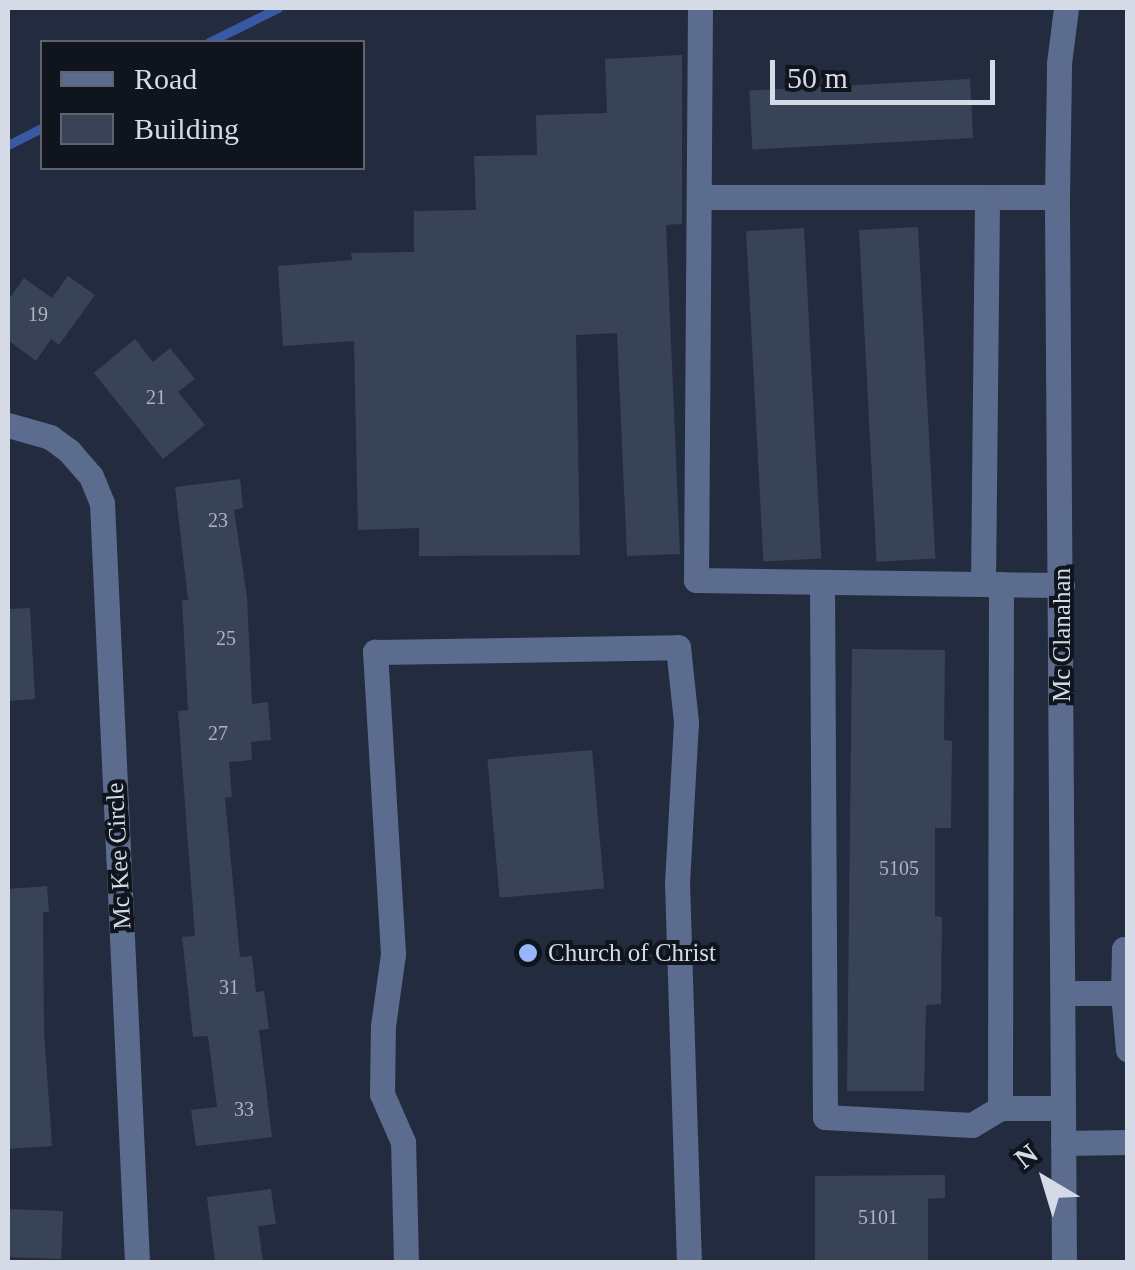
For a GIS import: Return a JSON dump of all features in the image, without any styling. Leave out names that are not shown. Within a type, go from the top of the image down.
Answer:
[{"type":"street","points":[[700,8],[696,580],[1062,585]]},
{"type":"street","name":"Mc Clanahan","points":[[1064,1262],[1057,198],[1059,63],[1066,8]]},
{"type":"street","points":[[699,197],[1057,198]]},
{"type":"street","points":[[988,198],[1000,1108]]},
{"type":"street","name":"Mc Kee Circle","points":[[8,425],[50,437],[76,458],[92,476],[102,503],[138,1262]]},
{"type":"street","points":[[822,584],[825,1117],[972,1125],[1000,1108],[1063,1108]]},
{"type":"street","points":[[406,1262],[403,1142],[382,1094],[383,1026],[393,954],[375,652],[678,647],[686,722],[677,882],[689,1255]]},
{"type":"street","points":[[1128,949],[1124,949],[1123,993],[1128,1050]]},
{"type":"street","points":[[1062,993],[1123,993]]},
{"type":"street","points":[[1064,1143],[1128,1142]]},
{"type":"building","points":[[682,55],[682,224],[666,225],[680,554],[627,556],[617,333],[576,335],[580,555],[419,556],[419,528],[358,530],[354,341],[283,346],[278,266],[352,260],[351,253],[414,252],[414,211],[476,210],[474,156],[537,155],[536,115],[607,113],[605,59]]},
{"type":"building","points":[[970,79],[973,138],[752,149],[749,91]]},
{"type":"building","points":[[918,227],[935,559],[876,562],[859,230]]},
{"type":"building","points":[[804,228],[821,559],[763,562],[746,231]]},
{"type":"building","points":[[68,276],[95,295],[59,345],[51,339],[36,361],[8,340],[8,300],[24,278],[52,298]]},
{"type":"building","points":[[135,339],[153,362],[170,348],[195,379],[178,392],[205,425],[163,459],[94,373]]},
{"type":"building","points":[[240,479],[243,508],[234,510],[247,597],[252,704],[268,702],[271,740],[251,742],[252,760],[229,762],[232,797],[225,798],[240,957],[252,956],[256,992],[264,991],[269,1029],[259,1030],[272,1137],[196,1146],[191,1110],[217,1107],[208,1036],[193,1037],[182,937],[195,936],[178,711],[188,710],[182,600],[188,600],[175,487]]},
{"type":"building","points":[[30,608],[35,699],[8,701],[8,609]]},
{"type":"building","points":[[852,649],[945,650],[944,740],[952,741],[951,828],[935,828],[935,916],[942,917],[941,1004],[926,1005],[924,1091],[847,1091]]},
{"type":"building","points":[[592,750],[604,888],[500,898],[487,759]]},
{"type":"building","points":[[47,886],[49,912],[43,912],[44,1030],[52,1146],[8,1149],[8,889]]},
{"type":"building","points":[[945,1175],[945,1198],[928,1199],[928,1261],[815,1261],[815,1176]]},
{"type":"building","points":[[271,1189],[276,1224],[258,1226],[263,1262],[215,1262],[207,1197]]},
{"type":"building","points":[[8,1209],[63,1211],[61,1259],[8,1257]]},
{"type":"waterway","points":[[213,40],[278,8]]},
{"type":"waterway","points":[[8,145],[40,129]]},
{"type":"place","name":"Church of Christ","points":[[528,953]]}]
